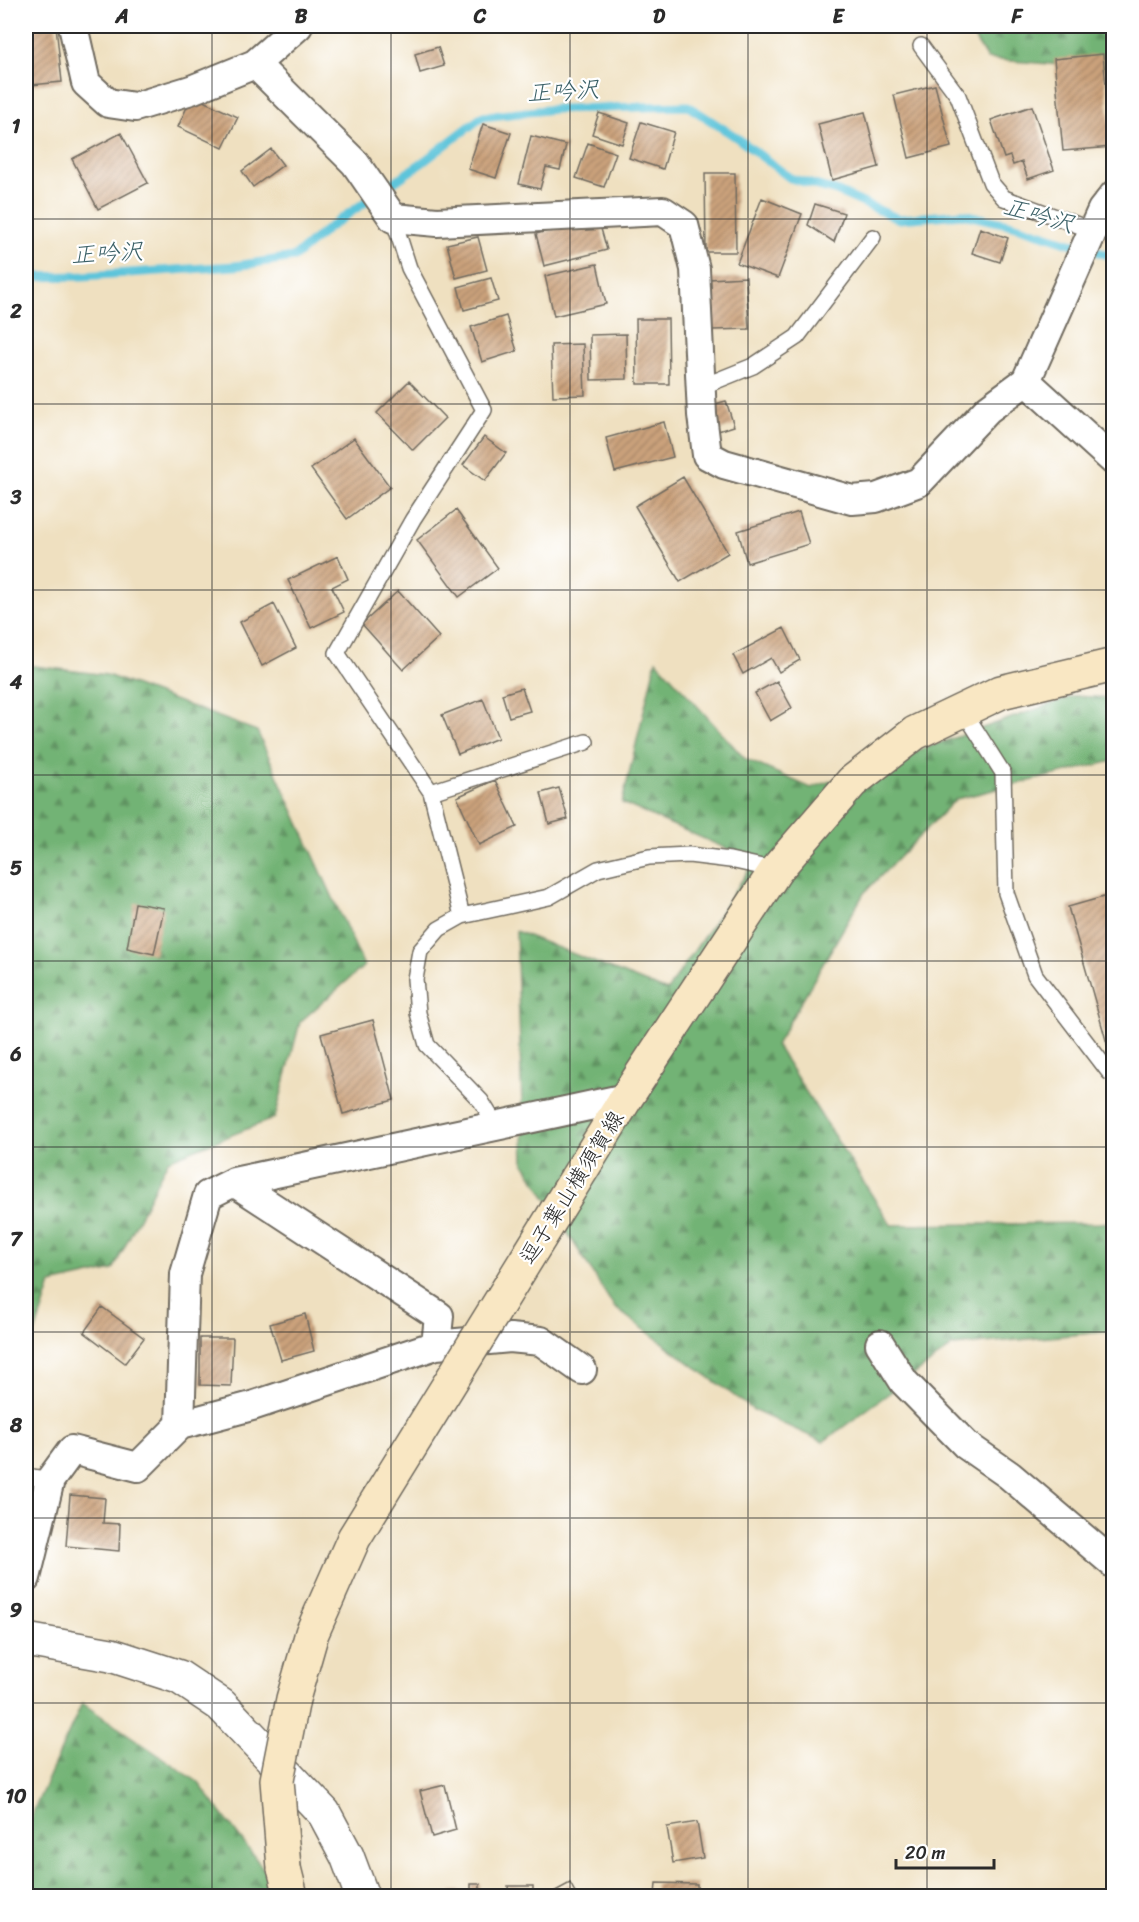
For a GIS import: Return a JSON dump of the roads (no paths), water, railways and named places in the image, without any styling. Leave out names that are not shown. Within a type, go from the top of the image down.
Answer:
[{"type":"main road","name":"逗子葉山横須賀線","points":[[287,1882],[277,1780],[293,1700],[312,1633],[354,1538],[626,1098],[776,870],[852,782],[915,733],[1001,692],[1113,665]]},
{"type":"street","points":[[74,26],[86,83],[108,103],[135,107],[191,90],[255,64],[298,26]]},
{"type":"street","points":[[255,64],[355,163],[393,218],[437,222],[663,211],[684,225],[695,269],[700,387],[707,455],[724,464],[852,500],[876,498],[919,482],[988,409],[1026,381],[1102,210],[1113,195]]},
{"type":"street","points":[[1026,381],[1113,461]]},
{"type":"street","points":[[180,1425],[185,1274],[208,1195],[234,1182],[626,1098]]},
{"type":"street","points":[[234,1182],[439,1316],[436,1345]]},
{"type":"street","points":[[26,1578],[38,1478],[72,1450],[138,1467],[180,1425],[252,1406],[436,1345],[510,1338],[541,1341],[582,1370]]},
{"type":"street","points":[[880,1344],[904,1382],[966,1445],[1009,1475],[1113,1564]]},
{"type":"street","points":[[26,1640],[111,1655],[179,1677],[221,1705],[324,1814],[347,1856],[362,1896]]},
{"type":"lane","points":[[921,46],[958,96],[991,183],[1004,198],[1094,231]]},
{"type":"lane","points":[[393,218],[409,268],[484,410],[424,502],[337,653],[431,792],[462,916]]},
{"type":"lane","points":[[700,387],[753,366],[797,337],[873,237]]},
{"type":"lane","points":[[963,710],[1003,773],[1006,893],[1035,975],[1109,1072],[1113,1071]]},
{"type":"lane","points":[[431,792],[586,742]]},
{"type":"lane","points":[[496,1125],[481,1101],[427,1045],[418,1013],[416,979],[420,951],[439,929],[462,916],[549,897],[598,869],[649,856],[688,855],[730,860],[776,870]]},
{"type":"waterway","name":"正吟沢","points":[[26,277],[83,276],[235,266],[294,257],[331,226],[423,162],[482,117],[555,109],[688,106],[736,137],[790,178],[836,191],[899,219],[962,214],[1013,225],[1114,257]]}]
